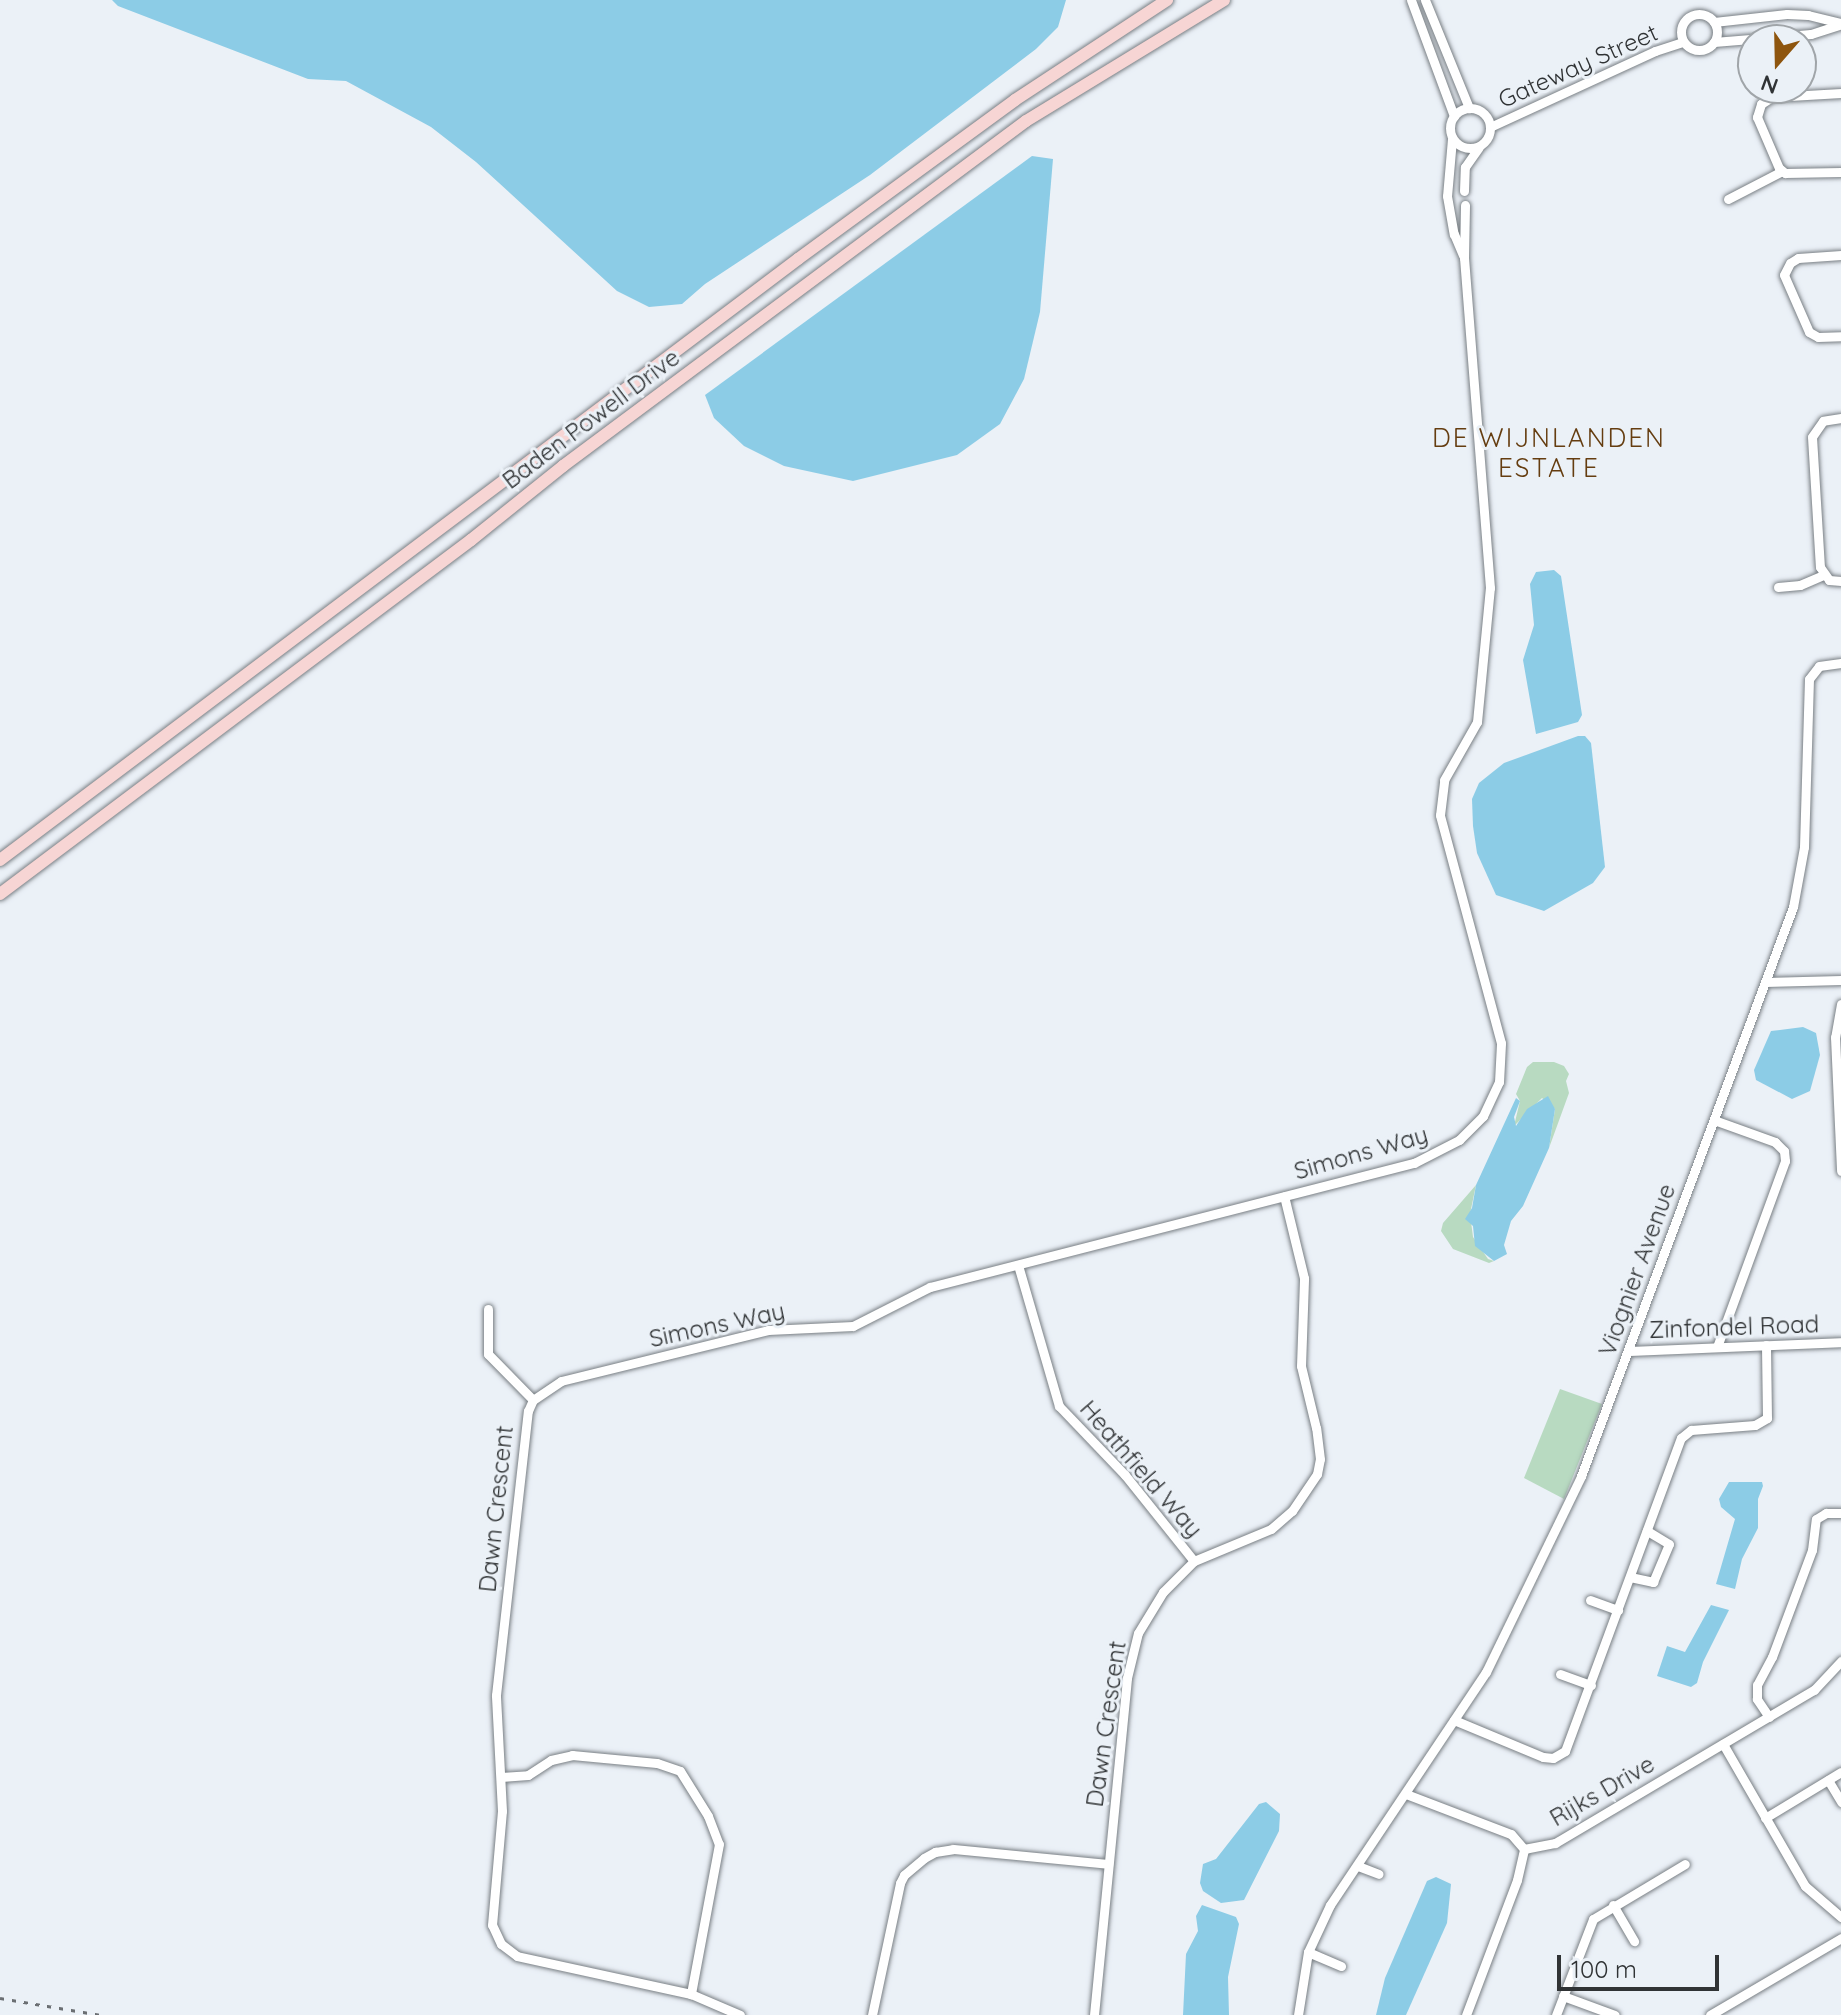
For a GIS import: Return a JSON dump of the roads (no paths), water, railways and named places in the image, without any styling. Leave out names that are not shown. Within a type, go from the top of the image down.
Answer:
[{"type":"main road","name":"Baden Powell Drive","points":[[0,860],[1015,100],[1167,0]]},
{"type":"main road","name":"Baden Powell Drive","points":[[0,894],[471,540],[563,466],[1026,121],[1224,0]]},
{"type":"street","points":[[1411,0],[1454,116]]},
{"type":"street","points":[[1425,0],[1469,108],[1485,116],[1490,127],[1487,138],[1465,167],[1464,191]]},
{"type":"street","points":[[1714,42],[1717,31],[1714,22],[1702,14],[1690,16],[1680,31],[1683,42],[1699,51],[1714,42],[1737,40]]},
{"type":"street","points":[[1714,22],[1808,15],[1841,24]]},
{"type":"street","points":[[1766,16],[1766,24]]},
{"type":"street","points":[[1817,32],[1841,24]]},
{"type":"street","name":"Gateway Street","points":[[1490,127],[1655,51],[1683,42]]},
{"type":"street","points":[[1841,93],[1776,96],[1761,104],[1758,122],[1782,171],[1792,175],[1841,172]]},
{"type":"street","points":[[1469,108],[1454,116],[1449,127],[1452,139],[1461,147],[1479,147]]},
{"type":"street","name":"Simons Way","points":[[1452,139],[1446,183],[1448,212],[1464,258]]},
{"type":"street","points":[[1728,199],[1782,171]]},
{"type":"street","name":"Simons Way","points":[[533,1400],[561,1381],[768,1330],[853,1326],[921,1291],[1414,1163],[1449,1146],[1483,1116],[1501,1074],[1499,1032],[1440,815],[1444,780],[1477,722],[1490,588],[1464,258],[1465,205]]},
{"type":"street","points":[[1841,255],[1798,258],[1790,263],[1784,275],[1809,332],[1818,337],[1841,336]]},
{"type":"street","points":[[1841,418],[1823,421],[1812,437],[1823,575],[1829,580],[1841,581]]},
{"type":"street","points":[[1778,587],[1800,585],[1823,575]]},
{"type":"street","name":"Viognier Avenue","points":[[1298,2015],[1308,1952],[1330,1905],[1486,1672],[1574,1490],[1793,907],[1804,847],[1809,679],[1819,666],[1841,663]]},
{"type":"street","points":[[1765,982],[1841,980]]},
{"type":"street","points":[[1841,1004],[1835,1037],[1841,1171]]},
{"type":"street","points":[[1714,1120],[1775,1142],[1784,1151],[1785,1161],[1717,1347]]},
{"type":"street","name":"Dawn Crescent","points":[[1094,2015],[1133,1649],[1153,1605],[1194,1561],[1271,1529],[1292,1511],[1317,1474],[1320,1459],[1316,1428],[1301,1366],[1304,1278],[1284,1196]]},
{"type":"street","name":"Heathfield Way","points":[[1018,1265],[1059,1406],[1125,1475],[1194,1561]]},
{"type":"street","points":[[488,1309],[488,1354],[533,1400]]},
{"type":"street","name":"Zinfondel Road","points":[[1628,1351],[1841,1342]]},
{"type":"street","points":[[1454,1720],[1553,1758],[1565,1751],[1678,1446],[1686,1433],[1755,1425],[1767,1418],[1766,1345]]},
{"type":"street","name":"Dawn Crescent","points":[[533,1400],[524,1426],[496,1695],[502,1811],[492,1925],[508,1952],[538,1962],[691,1994],[740,2015]]},
{"type":"street","points":[[1769,1717],[1757,1699],[1757,1685],[1772,1657],[1812,1550],[1816,1519],[1826,1513],[1841,1513]]},
{"type":"street","points":[[1630,1577],[1653,1582],[1669,1544],[1647,1531]]},
{"type":"street","points":[[1590,1600],[1618,1610]]},
{"type":"street","name":"Rijks Drive","points":[[1524,1849],[1555,1843],[1769,1717],[1814,1690],[1841,1661]]},
{"type":"street","points":[[1560,1674],[1591,1685]]},
{"type":"street","points":[[1723,1744],[1805,1886],[1841,1917]]},
{"type":"street","points":[[501,1777],[528,1775],[551,1760],[572,1755],[657,1763],[680,1771],[708,1816],[719,1844],[691,1994]]},
{"type":"street","points":[[1765,1818],[1841,1772]]},
{"type":"street","points":[[1828,1780],[1841,1802]]},
{"type":"street","points":[[1406,1794],[1511,1834],[1524,1849],[1523,1861],[1466,2015]]},
{"type":"street","points":[[872,2015],[900,1883],[904,1875],[924,1858],[935,1852],[953,1849],[1108,1864]]},
{"type":"street","points":[[1556,2015],[1590,1923],[1613,1905],[1685,1864]]},
{"type":"street","points":[[1358,1866],[1379,1874]]},
{"type":"street","points":[[1613,1905],[1634,1941]]},
{"type":"street","points":[[1710,2015],[1841,1938]]},
{"type":"street","points":[[1308,1952],[1341,1966]]},
{"type":"street","points":[[1563,1996],[1615,2015]]},
{"type":"water","points":[[112,0],[1066,0],[1058,27],[1036,49],[870,175],[705,284],[682,304],[649,307],[617,291],[476,162],[431,127],[346,81],[308,79],[118,6]]},
{"type":"water","points":[[1032,156],[1053,159],[1040,312],[1024,379],[1000,424],[957,455],[853,481],[784,466],[744,446],[714,418],[705,395]]},
{"type":"water","points":[[1554,570],[1561,576],[1582,715],[1578,722],[1536,734],[1523,660],[1534,625],[1530,584],[1536,572]]},
{"type":"water","points":[[1585,736],[1591,743],[1605,867],[1593,883],[1544,911],[1496,895],[1477,853],[1472,799],[1479,783],[1504,763]]},
{"type":"water","points":[[1803,1027],[1816,1033],[1820,1055],[1810,1091],[1792,1099],[1756,1080],[1754,1070],[1771,1031]]},
{"type":"water","points":[[1548,1096],[1555,1109],[1549,1148],[1523,1206],[1511,1221],[1504,1245],[1507,1254],[1494,1261],[1475,1246],[1473,1226],[1465,1219],[1472,1208],[1476,1185],[1516,1098],[1520,1101],[1514,1117],[1516,1126],[1527,1109]]},
{"type":"water","points":[[1729,1482],[1762,1482],[1763,1486],[1758,1499],[1758,1528],[1742,1559],[1735,1589],[1716,1584],[1735,1519],[1721,1507],[1719,1499]]},
{"type":"water","points":[[1711,1605],[1729,1610],[1703,1662],[1697,1683],[1691,1687],[1657,1676],[1667,1646],[1685,1652]]},
{"type":"water","points":[[1266,1802],[1280,1814],[1279,1831],[1244,1900],[1221,1903],[1203,1891],[1200,1883],[1203,1864],[1216,1859],[1259,1804]]},
{"type":"water","points":[[1436,1877],[1451,1884],[1447,1923],[1406,2015],[1376,2015],[1385,1978],[1427,1881]]},
{"type":"water","points":[[1202,1905],[1236,1917],[1239,1924],[1228,1977],[1229,2015],[1183,2015],[1186,1954],[1198,1931],[1196,1916]]},
{"type":"railway","points":[[0,1998],[100,2015]]},
{"type":"district","name":"DE WIJNLANDEN ESTATE","points":[[1549,453]]}]
